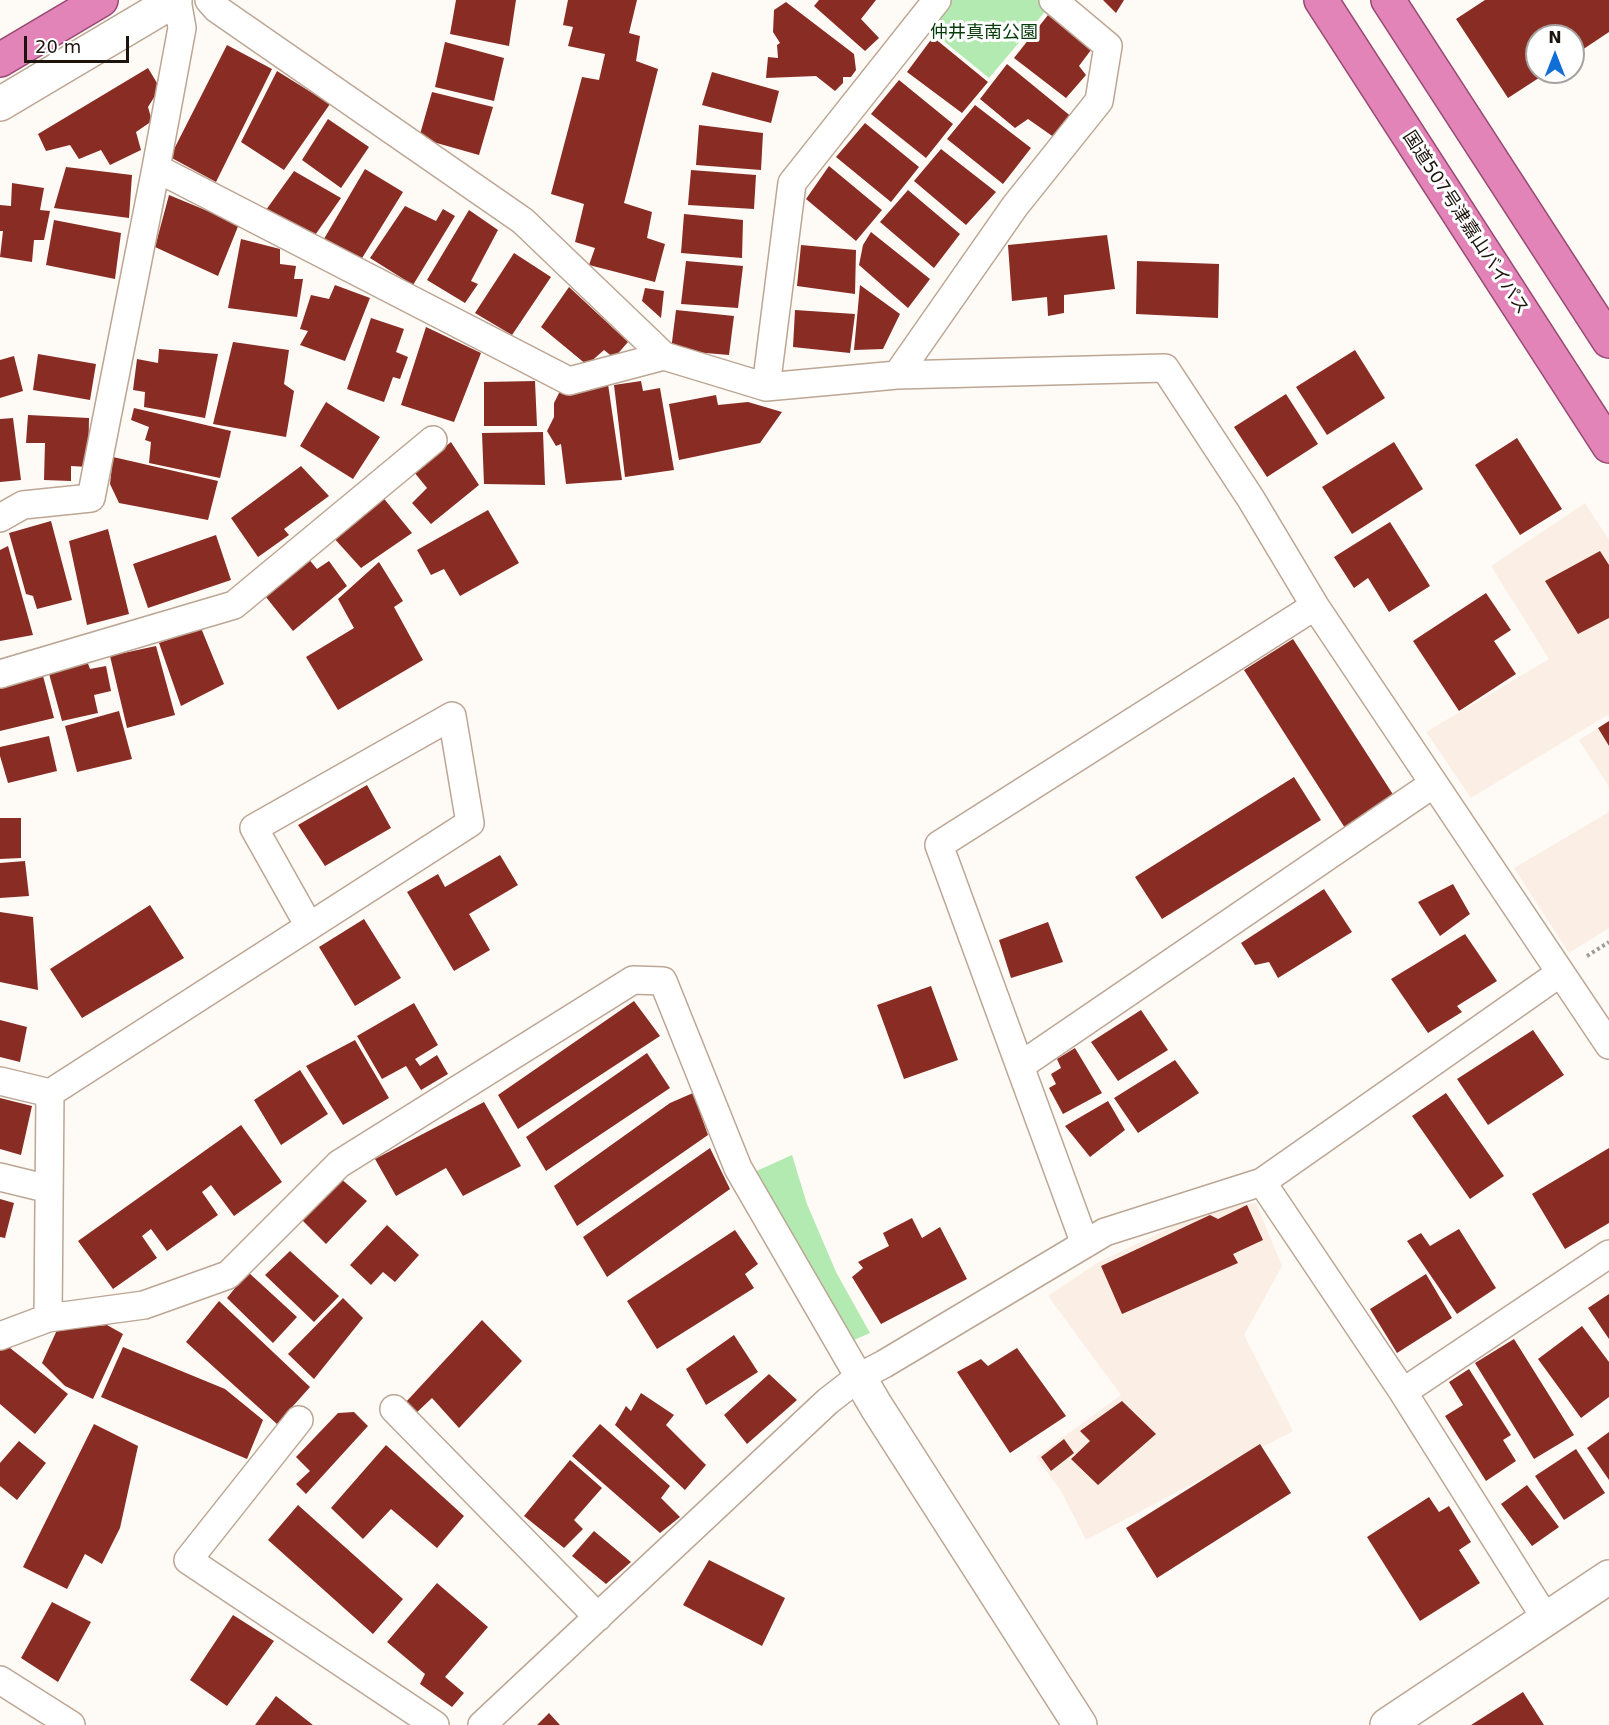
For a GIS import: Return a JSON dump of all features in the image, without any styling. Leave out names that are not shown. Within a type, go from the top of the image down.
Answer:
[{"type":"highway","points":[[0,60],[100,0]]},
{"type":"highway","name":"国道507号津嘉山バイパス","points":[[1321,0],[1609,446]]},
{"type":"highway","points":[[1388,0],[1609,341]]},
{"type":"street","points":[[0,104],[176,0],[182,28],[92,498],[23,505],[0,518]]},
{"type":"street","points":[[208,0],[217,9],[523,221],[664,356],[766,387],[897,375],[1165,368],[1251,499],[1315,606],[1609,1045]]},
{"type":"street","points":[[766,387],[792,183],[937,0]]},
{"type":"street","points":[[897,375],[1015,206],[1099,101],[1108,46],[1053,0]]},
{"type":"street","points":[[156,168],[568,381],[664,356]]},
{"type":"street","points":[[0,674],[234,605],[434,440]]},
{"type":"street","points":[[1085,1244],[939,845],[1315,606]]},
{"type":"street","points":[[0,1081],[50,1093],[470,824],[452,716],[254,828],[309,926]]},
{"type":"street","points":[[1020,1066],[1433,784]]},
{"type":"street","points":[[482,1725],[828,1401],[859,1377],[1105,1232],[1262,1182],[1560,973]]},
{"type":"street","points":[[0,1336],[48,1318],[144,1305],[228,1275],[339,1164],[633,980],[663,981],[738,1168],[882,1416],[1080,1725]]},
{"type":"street","points":[[48,1318],[50,1093]]},
{"type":"street","points":[[0,1177],[49,1189]]},
{"type":"street","points":[[1262,1182],[1403,1392],[1546,1619]]},
{"type":"street","points":[[1403,1392],[1609,1254]]},
{"type":"street","points":[[394,1409],[598,1617]]},
{"type":"street","points":[[299,1420],[188,1560],[435,1725]]},
{"type":"street","points":[[1387,1725],[1609,1577]]},
{"type":"street","points":[[0,1680],[71,1725]]},
{"type":"shaded area","points":[[1585,503],[1609,540],[1609,714],[1471,798],[1426,732],[1549,659],[1491,566]]},
{"type":"shaded area","points":[[1609,721],[1609,787],[1579,740]]},
{"type":"shaded area","points":[[1609,812],[1609,928],[1569,953],[1514,868]]},
{"type":"shaded area","points":[[1256,1203],[1282,1266],[1244,1335],[1293,1431],[1086,1540],[1061,1491],[1036,1457],[1121,1395],[1048,1296],[1097,1263],[1205,1211]]},
{"type":"green space","name":"仲井真南公園","points":[[950,0],[1038,0],[1048,8],[989,78],[929,29]]},
{"type":"green space","points":[[792,1155],[807,1204],[836,1272],[870,1333],[854,1340],[752,1173]]},
{"type":"building","points":[[456,0],[516,0],[509,46],[450,34]]},
{"type":"building","points":[[568,0],[637,0],[629,33],[640,36],[636,61],[658,69],[624,203],[652,212],[647,238],[665,244],[655,282],[589,265],[595,248],[575,242],[584,204],[551,194],[582,77],[599,80],[605,54],[568,46],[573,27],[563,25]]},
{"type":"building","points":[[819,0],[876,0],[861,19],[879,38],[865,51],[814,6]]},
{"type":"building","points":[[1103,0],[1124,0],[1116,13]]},
{"type":"building","points":[[1485,0],[1609,0],[1609,32],[1585,48],[1585,24],[1525,24],[1525,84],[1530,84],[1508,98],[1456,19]]},
{"type":"building","points":[[786,2],[854,54],[856,70],[851,77],[843,77],[843,83],[835,91],[816,76],[766,78],[768,57],[778,58],[777,45],[780,43],[773,32],[774,10]]},
{"type":"building","points":[[1048,15],[1091,50],[1079,66],[1086,75],[1066,98],[1014,58]]},
{"type":"building","points":[[933,37],[988,82],[962,113],[907,72]]},
{"type":"building","points":[[445,42],[504,58],[494,101],[435,87]]},
{"type":"building","points":[[227,45],[272,69],[216,182],[170,157]]},
{"type":"building","points":[[1007,64],[1073,118],[1058,140],[1028,119],[1015,128],[980,99]]},
{"type":"building","points":[[148,68],[160,88],[148,107],[152,121],[136,132],[141,150],[110,165],[101,150],[79,159],[70,145],[46,151],[38,134]]},
{"type":"building","points":[[277,71],[330,104],[284,170],[241,142]]},
{"type":"building","points":[[712,72],[779,91],[771,123],[702,105]]},
{"type":"building","points":[[899,80],[953,124],[926,158],[871,114]]},
{"type":"building","points":[[432,92],[493,107],[479,155],[419,138]]},
{"type":"building","points":[[975,105],[1031,148],[1003,184],[947,139]]},
{"type":"building","points":[[328,119],[369,147],[341,188],[302,160]]},
{"type":"building","points":[[865,123],[919,167],[891,202],[836,157]]},
{"type":"building","points":[[699,125],[763,133],[761,170],[696,165]]},
{"type":"building","points":[[941,149],[996,192],[966,225],[914,181]]},
{"type":"building","points":[[829,166],[882,210],[856,241],[806,199]]},
{"type":"building","points":[[66,167],[132,175],[129,218],[54,208]]},
{"type":"building","points":[[365,169],[403,192],[359,263],[321,244]]},
{"type":"building","points":[[691,170],[756,175],[754,209],[688,205]]},
{"type":"building","points":[[294,171],[341,198],[313,238],[266,210]]},
{"type":"building","points":[[12,183],[44,188],[40,210],[50,211],[44,240],[34,240],[32,262],[0,257],[3,231],[0,231],[0,205],[11,206]]},
{"type":"building","points":[[908,190],[960,234],[934,268],[880,222]]},
{"type":"building","points":[[169,195],[239,224],[218,276],[155,247]]},
{"type":"building","points":[[405,206],[436,221],[443,209],[455,216],[413,285],[370,258]]},
{"type":"building","points":[[469,210],[498,230],[471,281],[478,284],[465,303],[427,280]]},
{"type":"building","points":[[684,214],[743,220],[742,258],[681,253]]},
{"type":"building","points":[[54,220],[121,233],[115,279],[46,265]]},
{"type":"building","points":[[871,232],[930,279],[908,308],[859,265],[863,245]]},
{"type":"building","points":[[1107,235],[1115,289],[1064,295],[1064,313],[1048,316],[1047,297],[1012,301],[1008,245]]},
{"type":"building","points":[[241,239],[280,249],[280,264],[296,266],[294,279],[303,279],[297,317],[228,308]]},
{"type":"building","points":[[801,245],[856,250],[855,294],[797,286]]},
{"type":"building","points":[[514,253],[551,277],[512,335],[475,313]]},
{"type":"building","points":[[686,261],[743,266],[738,308],[681,304]]},
{"type":"building","points":[[1137,261],[1219,264],[1218,318],[1136,314]]},
{"type":"building","points":[[335,285],[370,298],[345,361],[300,345],[308,331],[300,329],[311,295],[329,299]]},
{"type":"building","points":[[860,285],[900,314],[883,349],[854,350]]},
{"type":"building","points":[[569,287],[628,342],[614,358],[604,350],[587,365],[541,327]]},
{"type":"building","points":[[645,288],[664,291],[661,318],[642,301]]},
{"type":"building","points":[[676,310],[734,316],[729,355],[671,350]]},
{"type":"building","points":[[795,310],[855,314],[850,353],[793,347]]},
{"type":"building","points":[[371,318],[404,329],[396,352],[408,357],[400,379],[393,377],[384,402],[347,389]]},
{"type":"building","points":[[426,327],[481,353],[454,422],[401,405]]},
{"type":"building","points":[[233,342],[289,350],[284,384],[294,391],[286,437],[213,424]]},
{"type":"building","points":[[159,349],[218,354],[205,418],[144,407],[145,392],[133,390],[137,359],[158,363]]},
{"type":"building","points":[[1355,350],[1385,398],[1327,435],[1296,387]]},
{"type":"building","points":[[38,354],[96,364],[90,400],[33,390]]},
{"type":"building","points":[[14,356],[23,391],[0,398],[0,360]]},
{"type":"building","points":[[535,381],[537,426],[484,426],[484,382]]},
{"type":"building","points":[[641,381],[643,391],[660,388],[674,470],[625,477],[614,385]]},
{"type":"building","points":[[608,384],[622,480],[566,484],[561,444],[556,446],[547,431],[554,417],[554,403],[560,391]]},
{"type":"building","points":[[1286,394],[1318,444],[1267,477],[1234,427]]},
{"type":"building","points":[[716,395],[718,405],[748,402],[782,412],[760,443],[679,460],[669,404]]},
{"type":"building","points":[[326,402],[380,437],[353,479],[300,446]]},
{"type":"building","points":[[134,408],[231,431],[220,478],[149,463],[151,442],[145,440],[149,427],[131,420]]},
{"type":"building","points":[[28,415],[89,418],[88,467],[71,466],[71,481],[44,480],[45,443],[26,443]]},
{"type":"building","points":[[13,418],[21,480],[0,482],[0,419]]},
{"type":"building","points":[[543,432],[545,485],[484,484],[482,433]]},
{"type":"building","points":[[1517,438],[1562,509],[1520,535],[1475,465]]},
{"type":"building","points":[[451,442],[479,485],[431,524],[412,503],[427,488],[414,472]]},
{"type":"building","points":[[1394,442],[1423,489],[1352,534],[1322,487]]},
{"type":"building","points":[[113,457],[218,481],[208,520],[119,503],[110,484]]},
{"type":"building","points":[[301,466],[329,496],[284,529],[289,535],[258,557],[231,518]]},
{"type":"building","points":[[381,495],[412,533],[361,568],[332,536]]},
{"type":"building","points":[[488,510],[519,563],[460,596],[444,569],[431,575],[417,550]]},
{"type":"building","points":[[51,521],[72,600],[37,609],[33,596],[26,594],[9,533]]},
{"type":"building","points":[[1390,522],[1430,586],[1389,612],[1368,578],[1354,588],[1334,557]]},
{"type":"building","points":[[108,529],[129,614],[87,625],[69,541]]},
{"type":"building","points":[[216,535],[231,580],[148,608],[133,564]]},
{"type":"building","points":[[8,546],[33,635],[0,641],[0,550]]},
{"type":"building","points":[[1600,551],[1609,565],[1609,618],[1578,634],[1545,581]]},
{"type":"building","points":[[307,557],[317,569],[329,561],[347,586],[293,631],[262,592]]},
{"type":"building","points":[[379,562],[403,601],[394,607],[423,660],[338,710],[306,657],[354,628],[338,599]]},
{"type":"building","points":[[1486,593],[1511,630],[1494,641],[1516,674],[1459,711],[1413,641]]},
{"type":"building","points":[[201,628],[224,684],[181,706],[159,643]]},
{"type":"building","points":[[1293,639],[1394,796],[1345,828],[1244,670]]},
{"type":"building","points":[[156,646],[175,715],[127,728],[110,656]]},
{"type":"building","points":[[87,661],[90,669],[106,666],[111,691],[94,695],[98,713],[62,721],[48,670]]},
{"type":"building","points":[[42,672],[54,718],[0,731],[0,689]]},
{"type":"building","points":[[119,711],[132,759],[77,772],[65,726]]},
{"type":"building","points":[[1609,721],[1609,746],[1598,728]]},
{"type":"building","points":[[49,736],[57,771],[8,783],[0,756],[0,747]]},
{"type":"building","points":[[1294,777],[1321,820],[1162,919],[1135,877]]},
{"type":"building","points":[[367,785],[391,828],[325,866],[298,825]]},
{"type":"building","points":[[0,818],[21,818],[21,858],[0,859]]},
{"type":"building","points":[[500,855],[518,885],[469,914],[490,950],[454,971],[407,892],[438,874],[445,887]]},
{"type":"building","points":[[25,861],[29,896],[0,898],[0,863]]},
{"type":"building","points":[[1453,884],[1470,914],[1440,936],[1418,902]]},
{"type":"building","points":[[1324,889],[1352,932],[1278,978],[1269,962],[1255,965],[1241,943]]},
{"type":"building","points":[[150,905],[184,958],[82,1018],[50,969]]},
{"type":"building","points":[[0,912],[33,917],[38,990],[0,982]]},
{"type":"building","points":[[364,919],[401,978],[355,1006],[319,947]]},
{"type":"building","points":[[1048,922],[1063,962],[1011,978],[999,940]]},
{"type":"building","points":[[1465,934],[1497,981],[1457,1006],[1462,1012],[1428,1033],[1391,979]]},
{"type":"building","points":[[931,986],[958,1060],[904,1079],[877,1005]]},
{"type":"building","points":[[634,1001],[660,1036],[518,1129],[498,1095]]},
{"type":"building","points":[[414,1003],[438,1045],[415,1059],[420,1066],[437,1055],[448,1074],[421,1090],[406,1066],[382,1079],[357,1036]]},
{"type":"building","points":[[1141,1010],[1168,1050],[1118,1081],[1091,1042]]},
{"type":"building","points":[[0,1020],[27,1027],[20,1062],[0,1057]]},
{"type":"building","points":[[1533,1030],[1564,1075],[1488,1125],[1457,1079]]},
{"type":"building","points":[[355,1040],[389,1098],[343,1125],[306,1066]]},
{"type":"building","points":[[1075,1048],[1102,1093],[1063,1114],[1049,1088],[1056,1084],[1051,1074],[1061,1068],[1057,1059]]},
{"type":"building","points":[[647,1053],[670,1088],[546,1171],[526,1137]]},
{"type":"building","points":[[1175,1060],[1199,1093],[1138,1133],[1114,1098]]},
{"type":"building","points":[[300,1070],[328,1114],[281,1145],[254,1100]]},
{"type":"building","points":[[693,1093],[708,1135],[577,1226],[554,1186],[670,1103]]},
{"type":"building","points":[[1446,1093],[1504,1176],[1470,1199],[1412,1116]]},
{"type":"building","points":[[0,1098],[32,1106],[21,1155],[0,1149]]},
{"type":"building","points":[[1108,1101],[1125,1130],[1090,1157],[1065,1126]]},
{"type":"building","points":[[484,1102],[521,1166],[463,1196],[446,1168],[396,1196],[375,1159]]},
{"type":"building","points":[[241,1125],[282,1182],[234,1216],[211,1185],[202,1192],[218,1215],[167,1251],[151,1229],[142,1236],[157,1258],[113,1289],[78,1241]]},
{"type":"building","points":[[710,1148],[730,1189],[607,1277],[583,1237]]},
{"type":"building","points":[[1609,1148],[1609,1223],[1565,1249],[1532,1194]]},
{"type":"building","points":[[340,1178],[367,1201],[326,1244],[301,1219]]},
{"type":"building","points":[[0,1199],[14,1203],[5,1238],[0,1237]]},
{"type":"building","points":[[1247,1205],[1263,1240],[1233,1254],[1238,1263],[1122,1314],[1101,1266],[1210,1215],[1218,1219]]},
{"type":"building","points":[[912,1218],[922,1238],[940,1227],[967,1279],[881,1324],[852,1277],[863,1268],[858,1262],[889,1246],[883,1233]]},
{"type":"building","points":[[387,1225],[419,1255],[395,1282],[383,1272],[371,1285],[350,1265]]},
{"type":"building","points":[[1459,1229],[1496,1288],[1457,1314],[1407,1241],[1421,1233],[1430,1246]]},
{"type":"building","points":[[735,1230],[758,1264],[745,1274],[754,1288],[657,1349],[627,1301]]},
{"type":"building","points":[[290,1251],[339,1296],[314,1322],[265,1275]]},
{"type":"building","points":[[248,1272],[297,1317],[273,1343],[227,1298]]},
{"type":"building","points":[[1426,1274],[1452,1318],[1397,1353],[1370,1309]]},
{"type":"building","points":[[1609,1294],[1609,1339],[1588,1308]]},
{"type":"building","points":[[343,1298],[363,1318],[314,1379],[288,1354]]},
{"type":"building","points":[[219,1301],[310,1387],[277,1424],[186,1342]]},
{"type":"building","points":[[482,1320],[522,1361],[459,1428],[432,1398],[414,1415],[405,1403]]},
{"type":"building","points":[[107,1325],[123,1334],[93,1399],[65,1386],[42,1363],[57,1330]]},
{"type":"building","points":[[1582,1326],[1609,1362],[1609,1397],[1581,1418],[1538,1359]]},
{"type":"building","points":[[734,1335],[758,1372],[706,1405],[686,1369]]},
{"type":"building","points":[[1514,1339],[1574,1435],[1534,1459],[1475,1363]]},
{"type":"building","points":[[5,1344],[68,1394],[35,1434],[0,1404],[0,1350]]},
{"type":"building","points":[[123,1347],[225,1389],[263,1420],[247,1459],[101,1397]]},
{"type":"building","points":[[1017,1348],[1066,1416],[1010,1453],[957,1372],[981,1359],[988,1366]]},
{"type":"building","points":[[1469,1369],[1511,1435],[1503,1440],[1516,1461],[1486,1481],[1445,1416],[1463,1405],[1449,1382]]},
{"type":"building","points":[[769,1374],[797,1400],[747,1444],[724,1415]]},
{"type":"building","points":[[641,1393],[674,1415],[666,1425],[706,1465],[685,1490],[615,1425],[626,1406],[631,1411]]},
{"type":"building","points":[[1122,1401],[1156,1434],[1098,1485],[1071,1459],[1090,1441],[1080,1431]]},
{"type":"building","points":[[354,1412],[368,1426],[306,1494],[296,1484],[310,1471],[296,1457],[338,1413]]},
{"type":"building","points":[[94,1424],[138,1446],[120,1528],[102,1564],[85,1554],[67,1589],[23,1567]]},
{"type":"building","points":[[600,1424],[670,1486],[661,1498],[680,1517],[660,1533],[572,1456]]},
{"type":"building","points":[[1609,1432],[1609,1480],[1587,1448]]},
{"type":"building","points":[[1064,1439],[1074,1453],[1051,1471],[1041,1457]]},
{"type":"building","points":[[19,1441],[46,1463],[17,1500],[0,1486],[0,1463]]},
{"type":"building","points":[[1260,1444],[1291,1493],[1157,1578],[1126,1528]]},
{"type":"building","points":[[386,1445],[464,1516],[437,1548],[391,1509],[363,1539],[331,1508]]},
{"type":"building","points":[[1576,1449],[1605,1493],[1564,1520],[1535,1476]]},
{"type":"building","points":[[570,1460],[602,1488],[574,1520],[583,1529],[564,1548],[524,1516]]},
{"type":"building","points":[[1527,1485],[1559,1527],[1532,1546],[1501,1504]]},
{"type":"building","points":[[1429,1497],[1439,1512],[1449,1506],[1471,1542],[1459,1550],[1480,1583],[1420,1621],[1367,1537]]},
{"type":"building","points":[[298,1505],[403,1599],[373,1634],[268,1540]]},
{"type":"building","points":[[594,1531],[631,1562],[606,1584],[572,1556]]},
{"type":"building","points":[[709,1560],[785,1598],[762,1646],[683,1605]]},
{"type":"building","points":[[437,1583],[488,1627],[445,1677],[464,1693],[452,1707],[420,1684],[425,1674],[387,1642]]},
{"type":"building","points":[[52,1602],[91,1622],[58,1682],[21,1658]]},
{"type":"building","points":[[233,1615],[274,1641],[227,1706],[190,1680]]},
{"type":"building","points":[[1523,1692],[1544,1725],[1471,1725]]},
{"type":"building","points":[[276,1696],[313,1725],[255,1725]]},
{"type":"building","points":[[549,1713],[560,1725],[537,1725]]}]
